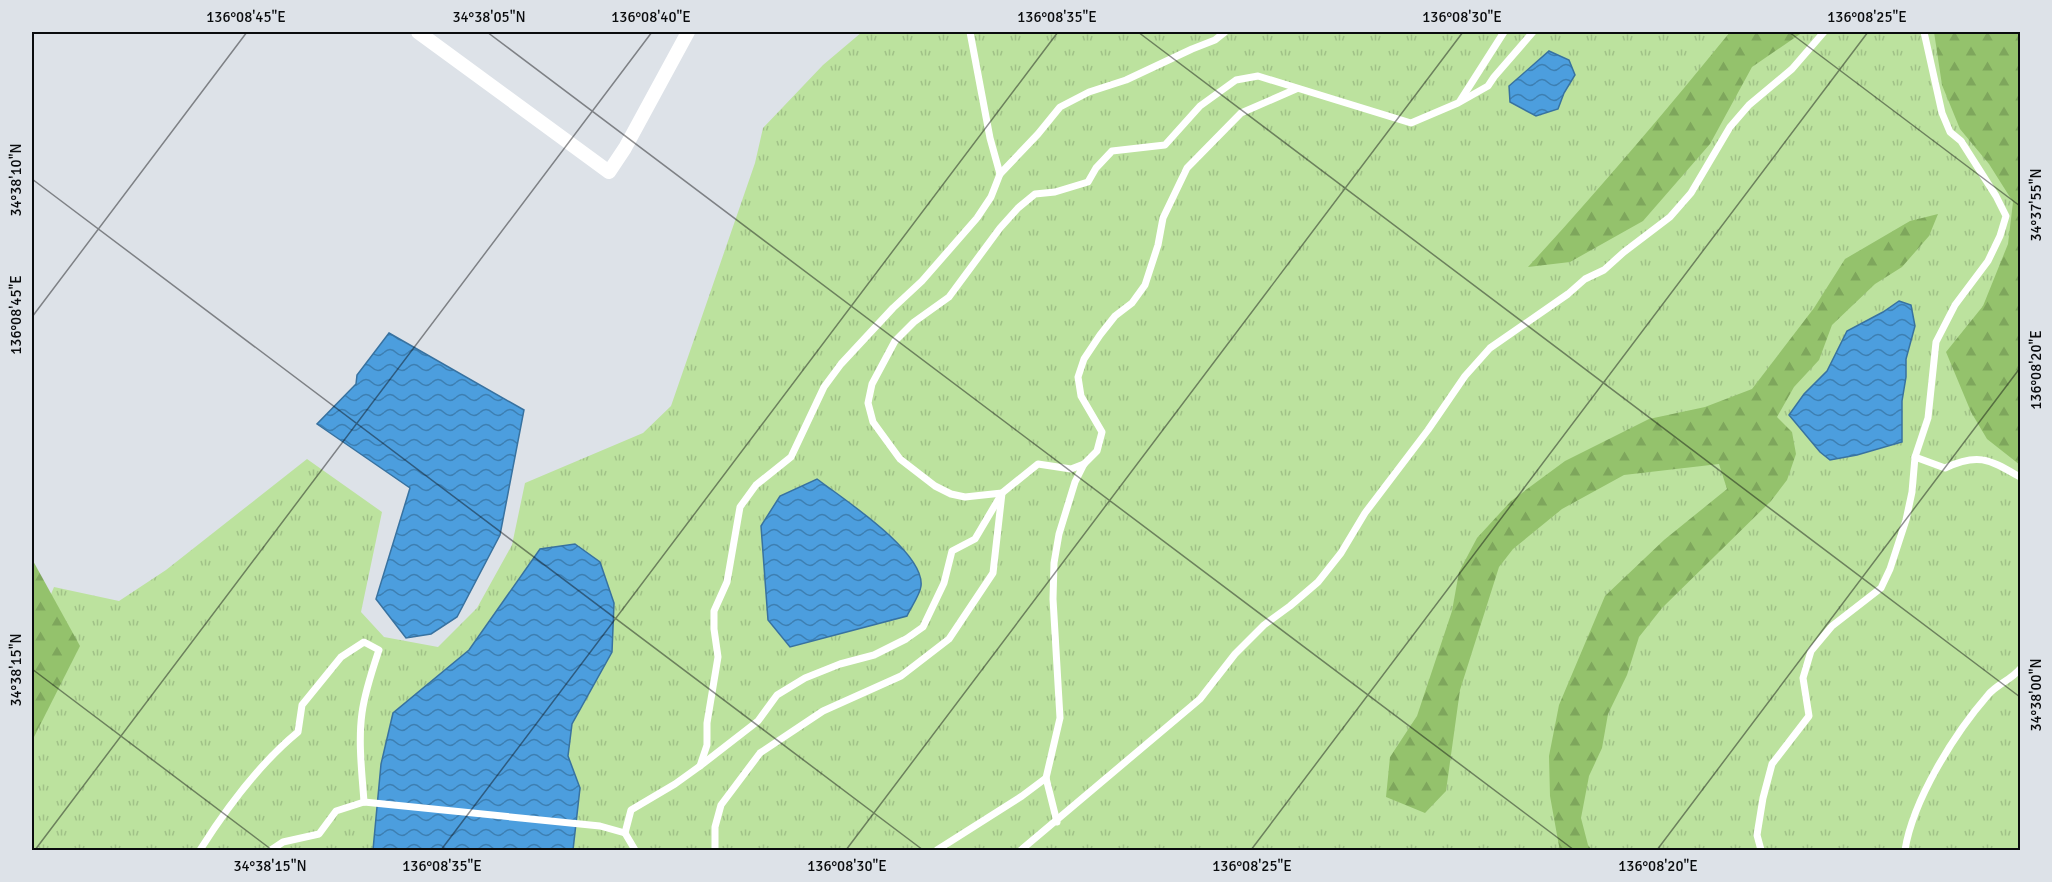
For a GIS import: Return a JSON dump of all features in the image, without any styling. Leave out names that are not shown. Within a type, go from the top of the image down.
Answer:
[{"type":"street","points":[[418,32],[609,172],[625,148],[688,32]]},
{"type":"lane","points":[[970,32],[990,138],[1000,174]]},
{"type":"lane","points":[[700,766],[707,745],[707,723],[718,657],[714,610],[727,582],[740,507],[756,485],[790,457],[824,387],[859,343],[922,281],[977,218],[991,197],[1000,174],[1060,107],[1089,92],[1126,80],[1215,40],[1225,32]]},
{"type":"lane","points":[[1458,103],[1504,32]]},
{"type":"lane","points":[[1002,493],[951,495],[935,486],[900,459],[873,422],[868,403],[872,384],[895,341],[914,322],[949,297],[1000,228],[1018,208],[1035,194],[1055,192],[1088,182],[1096,168],[1112,151],[1165,145],[1200,106],[1236,80],[1258,76],[1411,123],[1458,103],[1488,86],[1533,32]]},
{"type":"lane","points":[[1021,850],[1057,822],[1100,782],[1200,699],[1235,654],[1264,625],[1318,582],[1341,553],[1365,513],[1428,430],[1465,376],[1490,348],[1568,294],[1585,279],[1604,270],[1623,252],[1670,217],[1691,193],[1730,127],[1749,105],[1792,69],[1824,32]]},
{"type":"lane","points":[[1761,850],[1757,835],[1772,764],[1809,716],[1803,678],[1811,651],[1832,626],[1881,588],[1890,569],[1906,520],[1912,492],[1915,457],[1928,418],[1936,342],[1955,305],[1988,261],[2000,236],[2006,216],[1961,141],[1950,132],[1942,113],[1924,32]]},
{"type":"lane","points":[[1057,822],[1046,778],[1060,718],[1053,599],[1054,563],[1059,534],[1075,482],[1084,464],[1097,451],[1102,432],[1081,396],[1078,377],[1084,359],[1107,326],[1132,303],[1145,285],[1158,245],[1162,218],[1187,168],[1240,113],[1296,88]]},
{"type":"lane","points":[[1915,457],[1946,468],[1961,461],[1976,458],[2004,468],[2020,477]]},
{"type":"lane","points":[[625,833],[631,810],[675,784],[758,721],[777,695],[805,678],[840,664],[874,655],[906,639],[923,627],[944,583],[952,551],[975,539],[1002,493],[1038,464],[1071,469],[1084,464]]},
{"type":"lane","points":[[715,850],[716,827],[721,805],[760,753],[823,711],[901,676],[949,639],[993,573],[1002,493]]},
{"type":"lane","points":[[200,850],[276,749],[298,732],[302,705],[341,657],[364,642],[379,650],[368,681],[362,715],[361,758],[364,802]]},
{"type":"lane","points":[[1905,850],[1918,809],[1936,769],[1952,742],[1989,693],[2020,669]]},
{"type":"lane","points":[[937,850],[1046,778]]},
{"type":"lane","points":[[271,850],[283,842],[319,834],[336,810],[364,802],[600,826],[625,833],[635,850]]},
{"type":"green space","points":[[862,32],[1948,32],[2020,140],[2020,850],[32,850],[32,640],[54,587],[119,601],[166,570],[307,459],[382,512],[361,612],[384,637],[438,647],[477,608],[512,545],[525,483],[643,433],[671,406],[755,163],[763,128],[823,65]]},
{"type":"green space","points":[[1730,32],[1803,32],[1752,67],[1710,144],[1643,221],[1570,262],[1528,267],[1631,151]]},
{"type":"green space","points":[[1934,32],[2020,32],[2020,465],[1987,439],[1971,412],[1946,352],[1983,306],[2008,244],[2013,202],[1989,164],[1960,129],[1942,85]]},
{"type":"green space","points":[[1938,214],[1929,236],[1902,267],[1875,284],[1832,325],[1819,360],[1794,387],[1777,417],[1792,432],[1796,454],[1787,480],[1771,501],[1662,608],[1639,637],[1627,675],[1608,714],[1602,748],[1589,776],[1581,818],[1588,845],[1592,850],[1560,850],[1559,846],[1550,796],[1549,756],[1559,705],[1605,596],[1664,540],[1727,489],[1719,464],[1624,475],[1562,509],[1513,549],[1499,567],[1460,690],[1446,791],[1425,813],[1386,797],[1390,757],[1417,716],[1452,611],[1459,572],[1477,538],[1511,501],[1565,461],[1649,419],[1705,407],[1752,389],[1814,308],[1845,259],[1910,221]]},
{"type":"green space","points":[[32,559],[80,646],[32,741]]},
{"type":"water","points":[[1549,51],[1569,60],[1575,75],[1558,109],[1536,116],[1510,102],[1509,86]]},
{"type":"water","points":[[1899,301],[1911,305],[1915,326],[1906,359],[1902,401],[1902,442],[1830,460],[1820,452],[1789,415],[1804,394],[1827,371],[1847,331]]},
{"type":"water","points":[[389,333],[524,410],[500,535],[457,617],[431,634],[406,638],[376,599],[410,488],[317,424],[356,384],[357,375]]},
{"type":"water","points":[[817,479],[862,512],[896,542],[919,572],[921,586],[907,616],[790,647],[768,620],[761,526],[780,496]]},
{"type":"water","points":[[575,544],[600,562],[614,603],[612,652],[572,724],[568,756],[580,788],[573,850],[373,850],[381,764],[393,713],[469,650],[540,549]]}]
